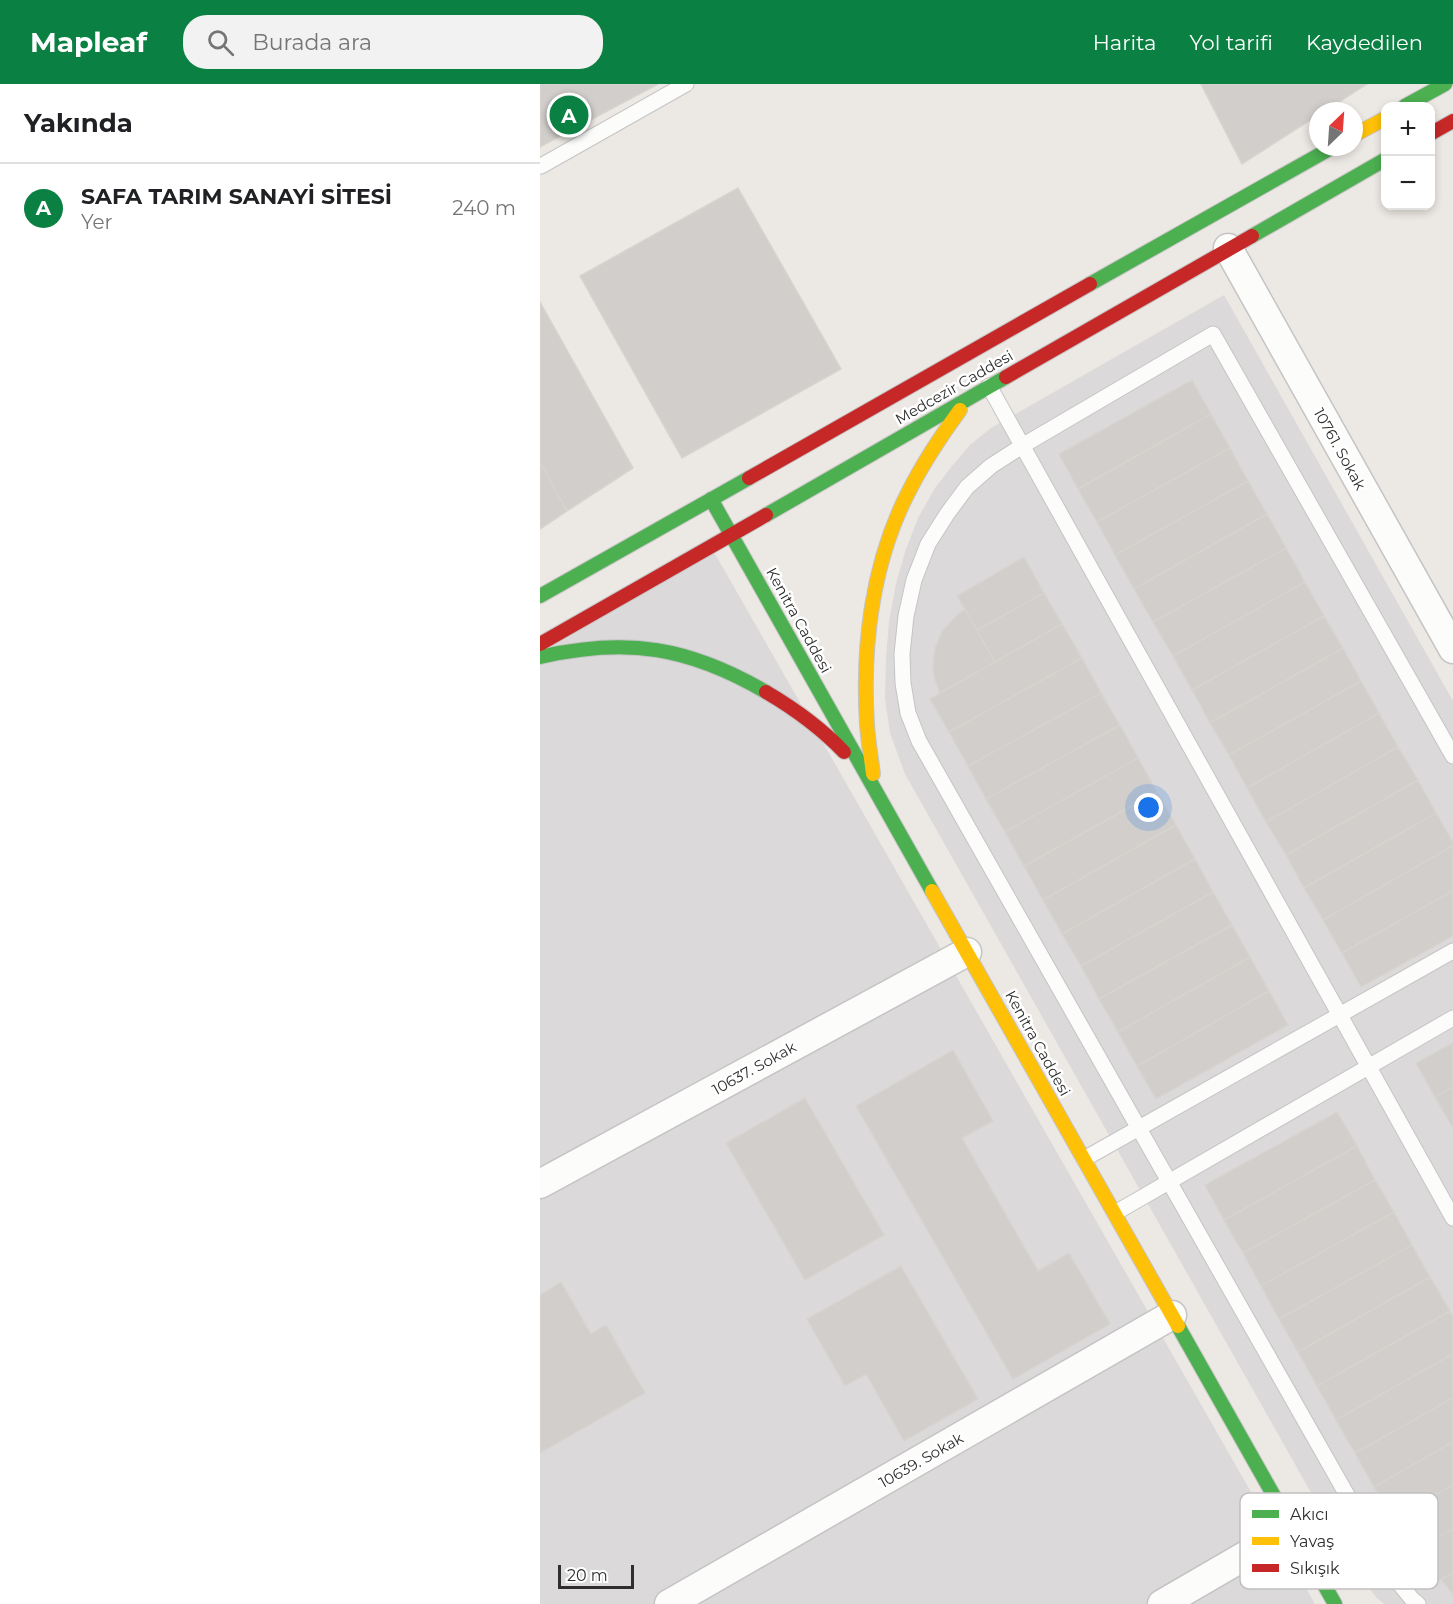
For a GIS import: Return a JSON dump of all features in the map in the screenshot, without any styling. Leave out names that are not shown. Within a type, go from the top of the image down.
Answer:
[{"type":"street","points":[[1412,102],[1445,84]]},
{"type":"street","points":[[1363,130],[1381,121]]},
{"type":"street","points":[[1435,132],[1453,121]]},
{"type":"street","name":"Medcezir Caddesi","points":[[540,596],[1318,156]]},
{"type":"street","name":"Medcezir Caddesi","points":[[540,644],[1227,248],[1381,162]]},
{"type":"street","name":"10761. Sokak","points":[[1227,248],[1453,649]]},
{"type":"street","points":[[876,790],[868,744],[865,705],[869,627],[874,587],[886,546],[913,480],[929,452],[970,398]]},
{"type":"street","name":"Kenitra Caddesi","points":[[711,499],[1273,1493]]},
{"type":"street","points":[[540,657],[608,647],[653,649],[693,659],[767,692],[803,715],[837,745],[876,790]]},
{"type":"street","name":"10637. Sokak","points":[[540,1184],[967,952]]},
{"type":"street","name":"10639. Sokak","points":[[669,1604],[1173,1315]]},
{"type":"street","points":[[1162,1604],[1240,1559]]},
{"type":"street","points":[[1326,1589],[1328,1604]]},
{"type":"street","name":"Kenitra Caddesi","points":[[1327,1589],[1335,1604]]},
{"type":"street","points":[[1330,1589],[1347,1604]]},
{"type":"lane","points":[[541,166],[686,84]]},
{"type":"lane","points":[[1346,1493],[925,751],[908,713],[903,683],[902,654],[906,616],[915,580],[928,544],[967,487],[991,466],[1213,334],[1453,756]]},
{"type":"lane","points":[[989,386],[1453,1218]]},
{"type":"lane","points":[[1084,1159],[1453,951]]},
{"type":"lane","points":[[1115,1213],[1453,1018]]},
{"type":"lane","points":[[1404,1589],[1418,1604]]},
{"type":"shaded area","points":[[1224,295],[1453,701],[1453,1604],[1384,1604],[1370,1589],[1438,1589],[1438,1493],[1311,1493],[905,774],[890,733],[885,699],[889,621],[896,584],[918,518],[935,488],[970,445],[991,428]]},
{"type":"shaded area","points":[[714,552],[1252,1493],[1240,1493],[1240,1589],[1306,1589],[1315,1604],[540,1604],[540,654]]},
{"type":"building","points":[[540,84],[658,84],[540,147]]},
{"type":"building","points":[[1201,84],[1367,84],[1339,102],[1309,102],[1309,121],[1242,164]]},
{"type":"building","points":[[738,188],[841,369],[682,458],[580,276]]},
{"type":"building","points":[[540,302],[633,468],[567,511],[540,462]]},
{"type":"building","points":[[1192,380],[1211,414],[1078,489],[1059,454]]},
{"type":"building","points":[[1211,414],[1230,448],[1097,522],[1078,489]]},
{"type":"building","points":[[1230,448],[1248,481],[1115,555],[1097,522]]},
{"type":"building","points":[[540,462],[567,511],[540,529]]},
{"type":"building","points":[[1248,481],[1267,514],[1134,589],[1115,555]]},
{"type":"building","points":[[1267,514],[1286,548],[1153,622],[1134,589]]},
{"type":"building","points":[[1286,548],[1305,582],[1173,656],[1153,622]]},
{"type":"building","points":[[1024,557],[1044,593],[977,630],[957,596]]},
{"type":"building","points":[[1305,582],[1324,616],[1192,690],[1173,656]]},
{"type":"building","points":[[1044,593],[1062,624],[995,662],[977,630]]},
{"type":"building","points":[[965,609],[995,662],[940,693],[933,668],[935,648],[943,630]]},
{"type":"building","points":[[1324,616],[1343,648],[1210,723],[1192,690]]},
{"type":"building","points":[[1062,624],[1082,658],[949,732],[930,699]]},
{"type":"building","points":[[1343,648],[1361,681],[1229,755],[1210,723]]},
{"type":"building","points":[[1082,658],[1101,693],[968,766],[949,732]]},
{"type":"building","points":[[1361,681],[1379,713],[1247,788],[1229,755]]},
{"type":"building","points":[[1101,693],[1120,725],[986,799],[968,766]]},
{"type":"building","points":[[1379,713],[1398,747],[1266,822],[1247,788]]},
{"type":"building","points":[[1120,725],[1138,758],[1005,832],[986,799]]},
{"type":"building","points":[[1398,747],[1418,780],[1286,855],[1266,822]]},
{"type":"building","points":[[1138,758],[1157,792],[1024,866],[1005,832]]},
{"type":"building","points":[[1418,780],[1436,813],[1304,888],[1286,855]]},
{"type":"building","points":[[1157,792],[1176,825],[1043,900],[1024,866]]},
{"type":"building","points":[[1436,813],[1453,842],[1453,846],[1323,920],[1304,888]]},
{"type":"building","points":[[1176,825],[1195,859],[1062,934],[1043,900]]},
{"type":"building","points":[[1453,846],[1453,891],[1342,953],[1323,920]]},
{"type":"building","points":[[1195,859],[1213,892],[1081,966],[1062,934]]},
{"type":"building","points":[[1453,891],[1453,936],[1361,987],[1342,953]]},
{"type":"building","points":[[1213,892],[1232,925],[1099,999],[1081,966]]},
{"type":"building","points":[[1232,925],[1250,957],[1118,1032],[1099,999]]},
{"type":"building","points":[[1250,957],[1269,991],[1137,1066],[1118,1032]]},
{"type":"building","points":[[1269,991],[1288,1025],[1156,1099],[1137,1066]]},
{"type":"building","points":[[1453,1043],[1453,1087],[1435,1097],[1416,1063]]},
{"type":"building","points":[[953,1050],[993,1121],[962,1138],[1038,1271],[1069,1253],[1110,1324],[1013,1379],[856,1106]]},
{"type":"building","points":[[1453,1087],[1453,1128],[1435,1097]]},
{"type":"building","points":[[805,1098],[884,1235],[805,1280],[726,1143]]},
{"type":"building","points":[[1337,1112],[1357,1146],[1224,1220],[1205,1185]]},
{"type":"building","points":[[1357,1146],[1375,1180],[1243,1253],[1224,1220]]},
{"type":"building","points":[[1375,1180],[1394,1212],[1261,1286],[1243,1253]]},
{"type":"building","points":[[1394,1212],[1412,1245],[1279,1319],[1261,1286]]},
{"type":"building","points":[[1412,1245],[1430,1277],[1298,1352],[1279,1319]]},
{"type":"building","points":[[901,1266],[978,1399],[904,1441],[866,1374],[845,1386],[807,1319]]},
{"type":"building","points":[[1430,1277],[1450,1311],[1317,1386],[1298,1352]]},
{"type":"building","points":[[561,1282],[591,1334],[606,1325],[645,1393],[540,1453],[540,1295]]},
{"type":"building","points":[[1450,1311],[1453,1317],[1453,1354],[1336,1420],[1317,1386]]},
{"type":"building","points":[[1453,1354],[1453,1398],[1355,1453],[1336,1420]]},
{"type":"building","points":[[1453,1398],[1453,1442],[1374,1487],[1355,1453]]},
{"type":"building","points":[[1453,1442],[1453,1485],[1438,1493],[1377,1493],[1374,1487]]},
{"type":"building","points":[[1453,1485],[1453,1529],[1438,1537],[1438,1493]]},
{"type":"building","points":[[1453,1529],[1453,1573],[1438,1581],[1438,1537]]},
{"type":"building","points":[[1453,1573],[1453,1594],[1441,1579]]},
{"type":"traffic: fast","points":[[1412,102],[1445,84]]},
{"type":"traffic: fast","points":[[1090,284],[1317,156]]},
{"type":"traffic: fast","points":[[1252,236],[1381,162]]},
{"type":"traffic: fast","points":[[766,515],[1006,377]]},
{"type":"traffic: fast","points":[[540,596],[749,478]]},
{"type":"traffic: fast","points":[[711,499],[932,891]]},
{"type":"traffic: fast","points":[[540,657],[601,648],[629,647],[657,650],[710,665],[766,692]]},
{"type":"traffic: fast","points":[[1178,1326],[1272,1493]]},
{"type":"traffic: fast","points":[[1327,1589],[1335,1604]]},
{"type":"traffic: slow","points":[[1363,130],[1381,121]]},
{"type":"traffic: slow","points":[[873,774],[867,724],[866,665],[868,635],[878,575],[896,518],[909,491],[920,470],[960,410]]},
{"type":"traffic: slow","points":[[932,891],[1178,1326]]},
{"type":"traffic: jam","points":[[1435,131],[1453,121]]},
{"type":"traffic: jam","points":[[1006,377],[1252,236]]},
{"type":"traffic: jam","points":[[749,478],[1090,284]]},
{"type":"traffic: jam","points":[[540,644],[766,515]]},
{"type":"traffic: jam","points":[[766,692],[807,719],[844,752]]},
{"type":"place","name":"SAFA TARIM SANAYİ SİTESİ","points":[[569,115]]}]
